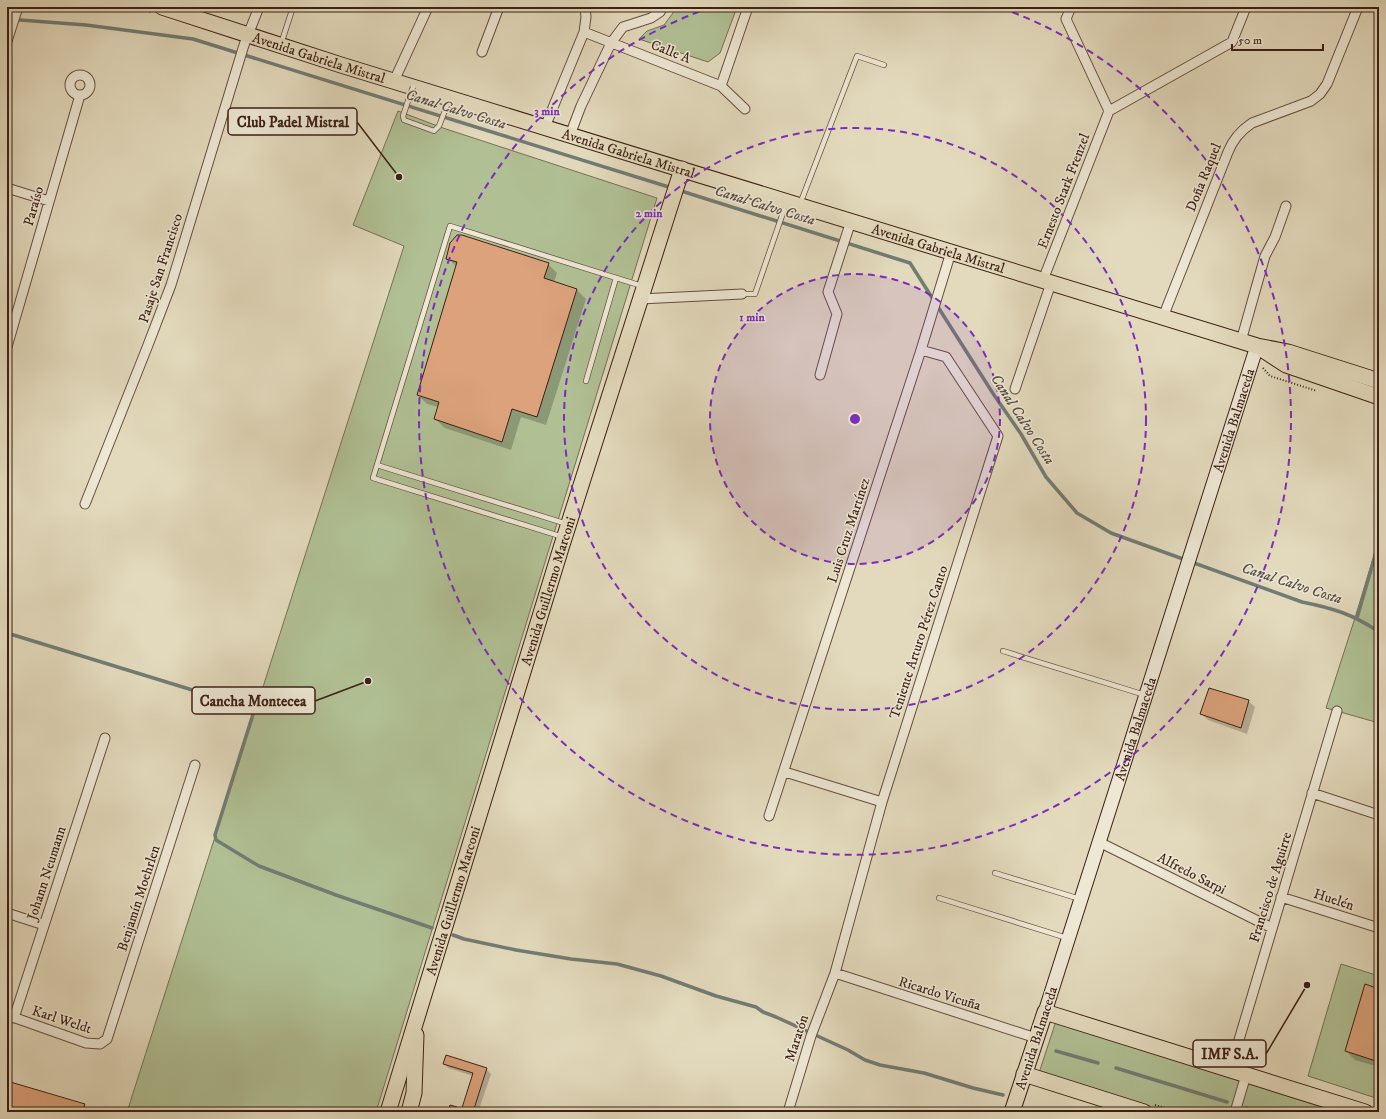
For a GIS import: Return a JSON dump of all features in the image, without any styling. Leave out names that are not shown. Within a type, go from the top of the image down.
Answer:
[{"type":"main road","name":"Avenida Gabriela Mistral","points":[[162,7],[245,40],[281,46],[394,81],[411,92],[448,103],[545,127],[680,174],[790,207],[849,228],[951,252],[1257,346],[1288,352],[1379,381]]},
{"type":"main road","name":"Avenida Guillermo Marconi","points":[[388,1112],[566,531],[641,292],[680,174]]},
{"type":"main road","name":"Avenida Gabriela Mistral","points":[[1257,346],[1286,365],[1379,397]]},
{"type":"main road","name":"Avenida Balmaceda","points":[[1012,1112],[1257,346]]},
{"type":"main road","points":[[1045,1012],[1364,1112]]},
{"type":"main road","name":"Avenida Guillermo Marconi","points":[[409,1112],[414,1094],[417,1014]]},
{"type":"main road","points":[[1024,1074],[1144,1112]]},
{"type":"street","points":[[7,41],[18,7]]},
{"type":"street","name":"Pasaje San Francisco","points":[[85,504],[171,285],[245,40],[259,7]]},
{"type":"street","points":[[394,81],[428,7]]},
{"type":"street","points":[[482,52],[499,7]]},
{"type":"street","points":[[545,127],[584,32],[586,17],[585,7]]},
{"type":"street","name":"Calle A","points":[[570,135],[581,106],[611,43],[623,27],[651,18],[660,12],[663,7]]},
{"type":"street","points":[[720,86],[748,7]]},
{"type":"street","points":[[1071,7],[1066,19],[1109,111],[1232,42],[1246,7]]},
{"type":"street","name":"Doña Raquel","points":[[1163,317],[1234,139],[1244,128],[1252,123],[1311,101],[1320,94],[1327,84],[1358,7]]},
{"type":"street","name":"Calle A","points":[[584,32],[720,86],[745,109]]},
{"type":"street","name":"Paraíso","points":[[7,347],[80,95]]},
{"type":"street","name":"Ernesto Stark Frenzel","points":[[1047,282],[1109,111]]},
{"type":"street","points":[[7,188],[49,201]]},
{"type":"street","points":[[1241,341],[1265,256],[1275,237],[1286,206]]},
{"type":"street","points":[[820,375],[837,314],[828,292],[849,228]]},
{"type":"street","name":"Luis Cruz Martínez","points":[[769,816],[921,350],[951,252]]},
{"type":"street","points":[[1015,389],[1047,282]]},
{"type":"street","points":[[641,292],[742,294]]},
{"type":"street","name":"Teniente Arturo Pérez Canto","points":[[835,973],[882,802],[998,436],[946,357],[921,350]]},
{"type":"street","name":"Francisco de Aguirre","points":[[1230,1070],[1337,711]]},
{"type":"street","name":"Johann Neumann","points":[[10,1017],[44,925],[105,738]]},
{"type":"street","name":"Benjamín Moehrlen","points":[[107,1039],[195,765]]},
{"type":"street","points":[[784,772],[882,802]]},
{"type":"street","points":[[1312,792],[1379,815]]},
{"type":"street","name":"Alfredo Sarpi","points":[[1099,842],[1272,928]]},
{"type":"street","name":"Huelén","points":[[1281,897],[1379,928]]},
{"type":"street","points":[[7,913],[44,925]]},
{"type":"street","name":"Ricardo Vicuña","points":[[835,973],[1036,1038]]},
{"type":"street","name":"Maratón","points":[[788,1112],[811,1036],[835,973]]},
{"type":"street","name":"Karl Weldt","points":[[10,1017],[86,1044],[100,1044],[107,1039]]},
{"type":"street","points":[[1235,1112],[1246,1075]]},
{"type":"lane","points":[[281,46],[293,7]]},
{"type":"lane","points":[[742,294],[755,294],[776,232],[790,207],[857,56],[884,65]]},
{"type":"lane","points":[[411,92],[403,116],[404,120],[434,131],[438,128],[448,103]]},
{"type":"lane","points":[[566,531],[373,478],[450,226],[616,278],[641,292]]},
{"type":"lane","points":[[586,382],[616,278]]},
{"type":"lane","points":[[377,466],[566,531]]},
{"type":"lane","points":[[1003,651],[1145,695]]},
{"type":"lane","points":[[995,873],[1081,899]]},
{"type":"lane","points":[[939,898],[1068,938]]},
{"type":"green space","points":[[676,7],[737,7],[720,53],[708,62],[639,39],[647,31],[664,25]]},
{"type":"green space","points":[[398,111],[443,128],[657,198],[376,1112],[127,1112],[404,246],[353,225]]},
{"type":"green space","points":[[1379,539],[1379,723],[1326,708]]},
{"type":"green space","points":[[1341,964],[1379,976],[1379,1099],[1308,1076]]},
{"type":"green space","points":[[1057,1018],[1358,1112],[1158,1112],[1038,1076]]},
{"type":"building","points":[[457,235],[462,235],[549,263],[544,278],[577,289],[537,417],[512,409],[502,442],[434,419],[439,402],[417,395],[457,262],[446,259],[450,243]]},
{"type":"building","points":[[1209,688],[1249,700],[1241,728],[1200,714]]},
{"type":"building","points":[[1365,984],[1379,989],[1379,1062],[1345,1051]]},
{"type":"building","points":[[446,1055],[487,1068],[473,1112],[448,1112],[450,1105],[457,1107],[457,1109],[461,1111],[473,1073],[443,1064]]},
{"type":"building","points":[[7,1081],[85,1104],[82,1112],[7,1112]]},
{"type":"waterway","name":"Canal Calvo Costa","points":[[7,19],[86,25],[193,39],[672,188]]},
{"type":"waterway","name":"Canal Calvo Costa","points":[[678,190],[910,263],[994,395],[1021,434],[1046,477],[1077,513],[1111,533],[1302,602],[1342,612],[1379,632]]},
{"type":"waterway","points":[[1357,618],[1379,542]]},
{"type":"waterway","points":[[7,633],[251,708],[254,711],[215,835],[216,840],[259,866],[336,895],[432,928]]},
{"type":"waterway","points":[[453,935],[464,939],[516,950],[571,959],[617,964],[661,976],[716,996],[756,1007],[763,1012],[848,1050],[865,1060],[880,1065],[924,1073],[973,1088],[1003,1095]]},
{"type":"waterway","points":[[1056,1051],[1098,1063]]},
{"type":"waterway","points":[[1116,1068],[1227,1102]]},
{"type":"waterway","points":[[1246,1108],[1257,1112]]},
{"type":"place","name":"Club Padel Mistral","points":[[399,177]]},
{"type":"place","name":"Cancha Montecea","points":[[368,681]]},
{"type":"place","name":"IMF S.A.","points":[[1307,985]]}]
